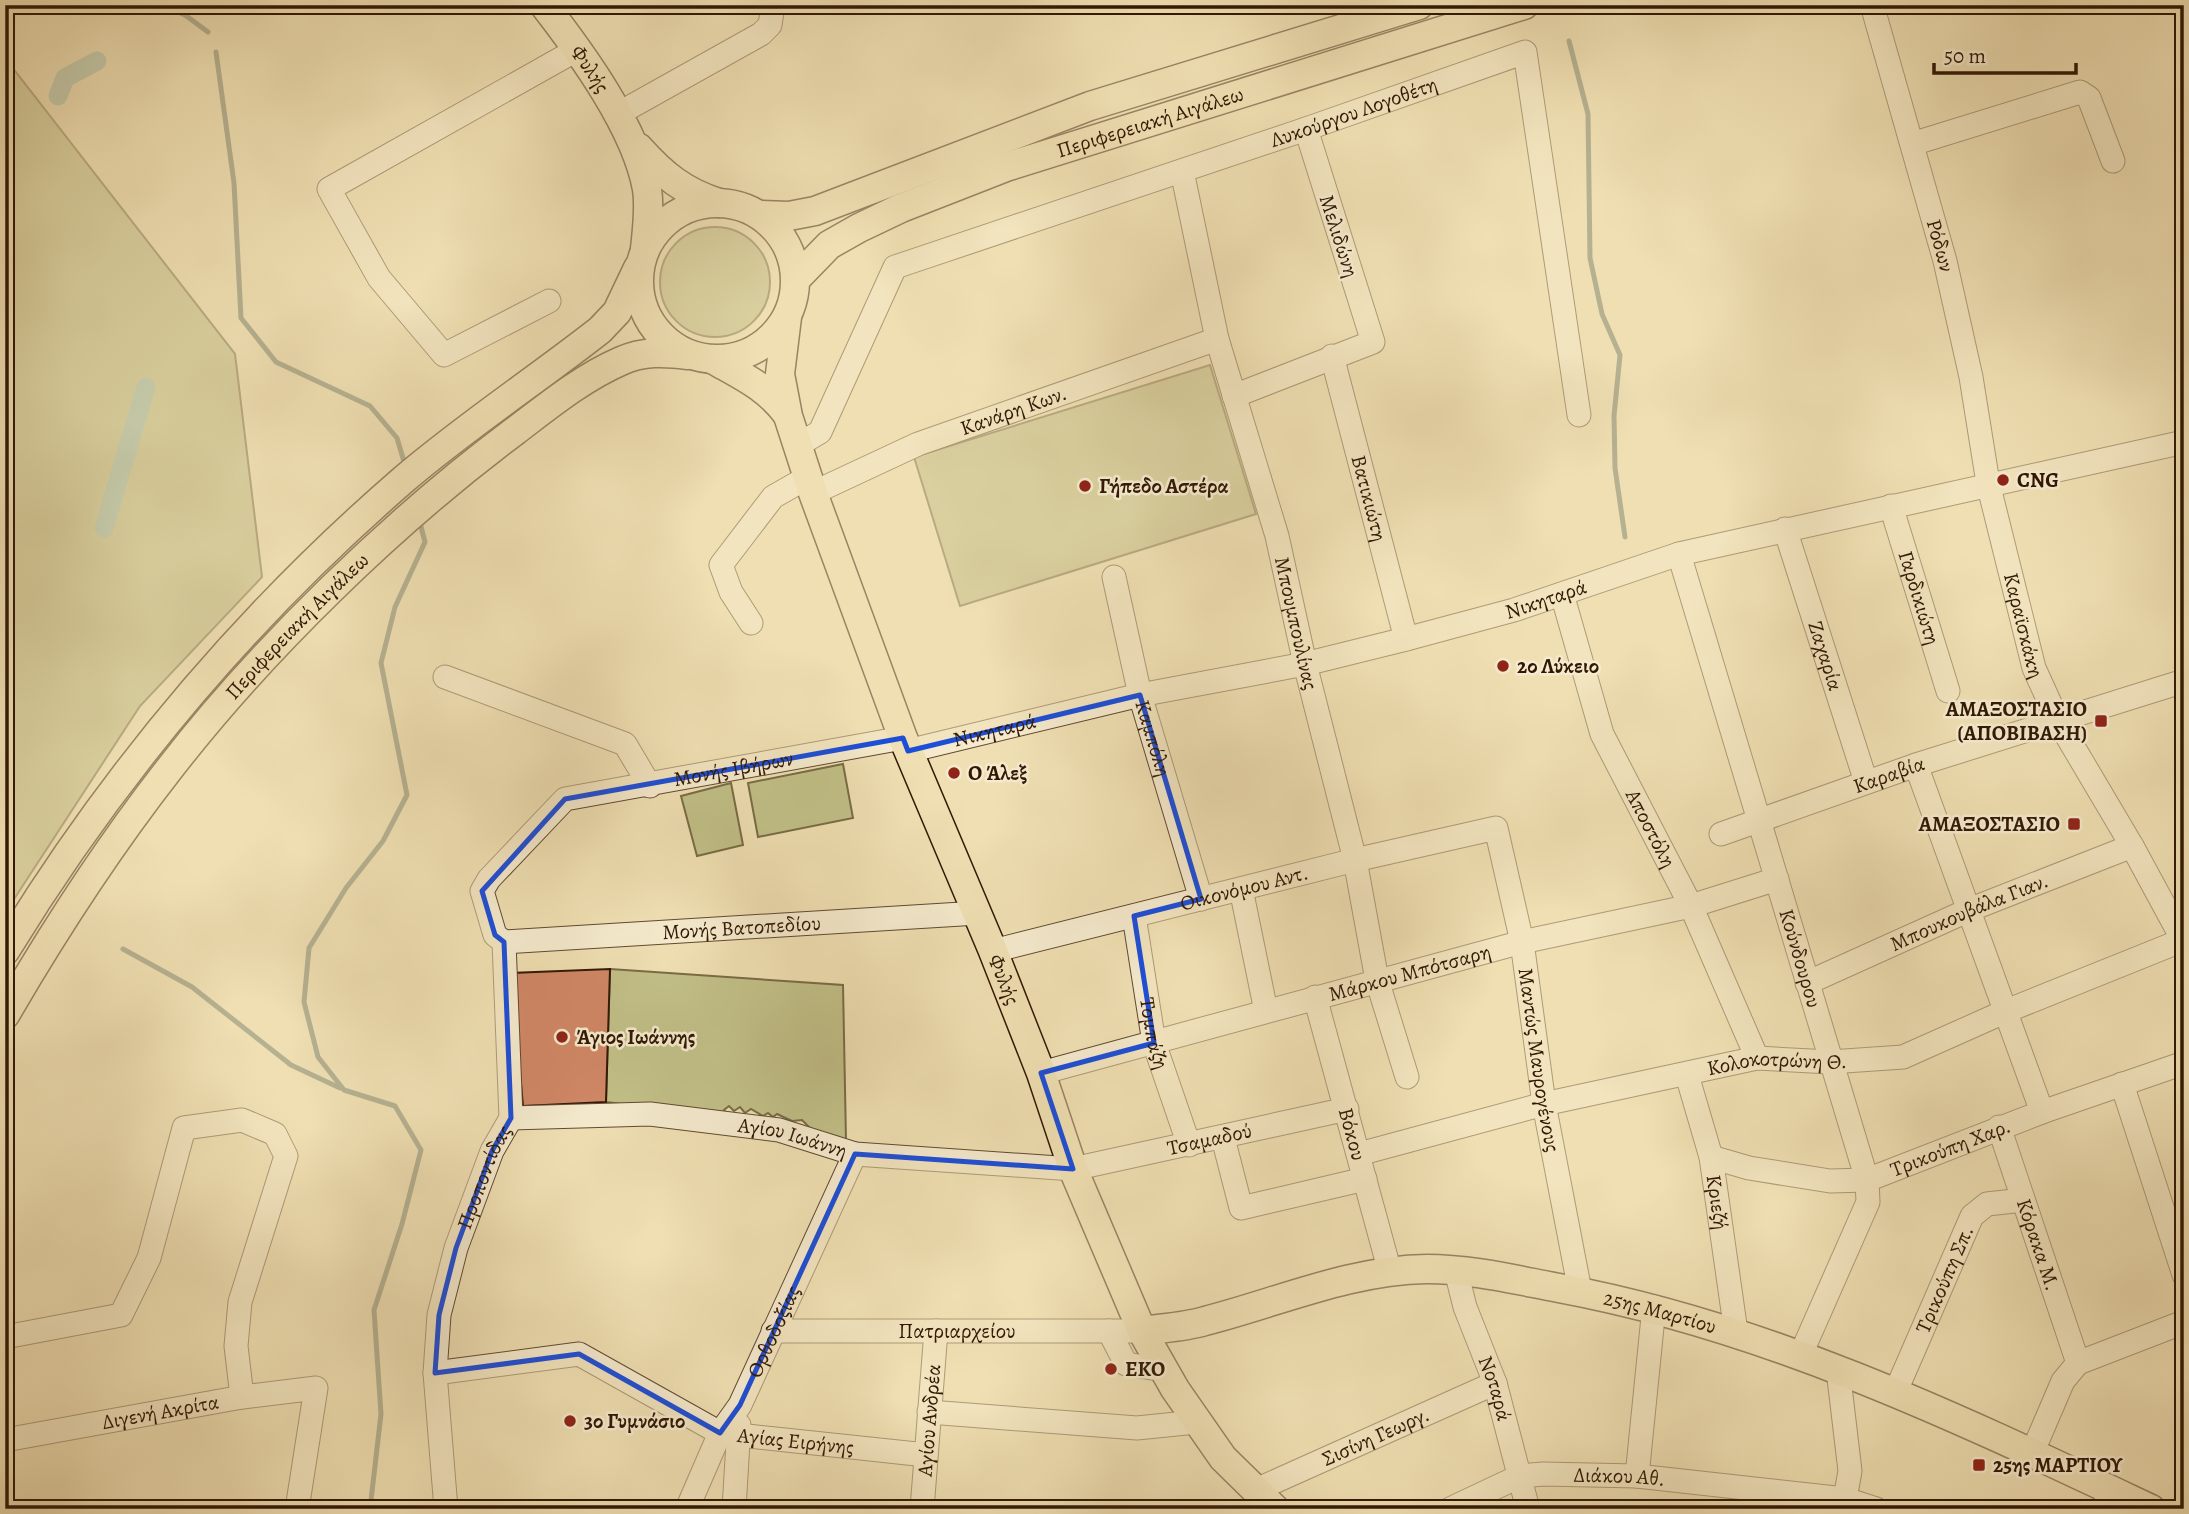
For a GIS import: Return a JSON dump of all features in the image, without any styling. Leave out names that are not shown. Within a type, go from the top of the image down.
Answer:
[{"type":"main road","name":"Φυλής","points":[[544,5],[578,49],[623,126],[647,192],[649,217],[642,258]]},
{"type":"main road","name":"Περιφερειακή Αιγάλεω","points":[[760,215],[789,216],[815,211],[1090,106],[1419,5]]},
{"type":"main road","name":"Περιφερειακή Αιγάλεω","points":[[796,279],[829,245],[859,228],[901,208],[1006,167],[1524,5]]},
{"type":"main road","name":"Φυλής","points":[[623,126],[670,180],[694,195],[720,203]]},
{"type":"main road","points":[[720,203],[741,206],[760,215],[778,232],[791,254],[796,279],[788,317],[769,340],[744,355],[701,358],[665,341],[648,320],[639,295],[642,258],[657,229],[675,215],[696,205],[720,203]]},
{"type":"main road","name":"Περιφερειακή Αιγάλεω","points":[[5,951],[83,832],[143,750],[206,674],[271,605],[403,480],[547,367],[592,336],[617,312],[642,258]]},
{"type":"main road","name":"Φυλής","points":[[788,317],[780,374],[788,416],[811,485],[906,744],[978,913],[1041,1073],[1073,1169],[1142,1331],[1164,1370],[1196,1422],[1223,1458],[1265,1499]]},
{"type":"main road","name":"Περιφερειακή Αιγάλεω","points":[[5,1015],[52,935],[171,767],[230,696],[296,627],[425,504],[565,393],[622,360],[647,353],[701,358]]},
{"type":"main road","name":"Φυλής","points":[[701,358],[757,383],[774,396],[788,416]]},
{"type":"main road","name":"25ης Μαρτίου","points":[[1142,1331],[1203,1322],[1353,1277],[1390,1272],[1456,1270],[1580,1291],[1654,1307],[1801,1354],[2033,1451],[2110,1501],[2151,1509]]},
{"type":"street","points":[[623,126],[761,34],[770,25],[774,5]]},
{"type":"street","name":"Ρόδων","points":[[1873,8],[1964,342],[1988,483]]},
{"type":"street","points":[[549,301],[444,355],[379,278],[329,189],[578,49]]},
{"type":"street","name":"Λυκούργου Λογοθέτη","points":[[798,445],[820,432],[895,267],[1306,129],[1525,52],[1579,415]]},
{"type":"street","points":[[1912,145],[2080,92],[2089,97],[2113,161]]},
{"type":"street","name":"Μελιδώνη","points":[[1306,129],[1373,342],[1332,356]]},
{"type":"street","name":"Μπουμπουλίνας","points":[[1182,171],[1217,339],[1277,536],[1305,664],[1355,860],[1377,981],[1407,1077]]},
{"type":"street","name":"Κανάρη Κων.","points":[[751,623],[731,592],[721,565],[773,497],[1217,339]]},
{"type":"street","points":[[1234,396],[1332,356]]},
{"type":"street","name":"Βατικιώτη","points":[[1332,356],[1406,639]]},
{"type":"street","name":"Νικηταρά","points":[[906,744],[1305,664],[1406,639],[1562,594],[1679,554],[1988,483],[2184,442]]},
{"type":"street","name":"Καραϊσκάκη","points":[[1988,483],[2034,668],[2058,721],[2133,846],[2183,941]]},
{"type":"street","name":"Γαρδικιώτη","points":[[1891,506],[1948,691]]},
{"type":"street","name":"Ζαχαρία","points":[[1785,529],[1866,782]]},
{"type":"street","name":"Κούνδουρου","points":[[1679,554],[1867,1180],[1868,1202],[1801,1354]]},
{"type":"street","name":"Καμπόλη","points":[[1114,576],[1140,695],[1201,900]]},
{"type":"street","name":"Αποστόλη","points":[[1562,594],[1602,734],[1691,906],[1757,1058]]},
{"type":"street","points":[[445,677],[625,744],[650,786]]},
{"type":"street","name":"Καραβία","points":[[1721,834],[1916,765],[2184,681]]},
{"type":"street","name":"Μονής Ιβήρων","points":[[565,799],[906,744]]},
{"type":"street","points":[[1916,765],[2042,1112]]},
{"type":"street","name":"Προποντίδας","points":[[446,1509],[435,1373],[439,1315],[457,1248],[492,1151],[511,1118],[504,942],[495,935],[482,891],[489,879],[565,799]]},
{"type":"street","name":"Οικονόμου Αντ.","points":[[993,951],[1355,860],[1496,828]]},
{"type":"street","name":"Μαντώς Μαυρογένους","points":[[1496,828],[1522,942],[1544,1104],[1580,1291]]},
{"type":"street","name":"Μπουκουβάλα Γιαν.","points":[[1808,983],[1969,910],[2133,846]]},
{"type":"street","name":"Μάρκου Μπότσαρη","points":[[1041,1073],[1522,942],[1691,906],[1777,879]]},
{"type":"street","points":[[1241,889],[1266,1011]]},
{"type":"street","name":"Μονής Βατοπεδίου","points":[[504,942],[978,913]]},
{"type":"street","name":"Τομπάζη","points":[[1134,916],[1154,1043],[1189,1145]]},
{"type":"street","name":"Κολοκοτρώνη Θ.","points":[[1359,1154],[1544,1104],[1757,1058],[1830,1062],[1903,1057],[2004,1012],[2183,941]]},
{"type":"street","name":"Βόκου","points":[[1315,998],[1390,1272]]},
{"type":"street","name":"Τρικούπη Χαρ.","points":[[1711,1157],[1749,1168],[1830,1181],[1867,1180],[1999,1127],[2184,1063]]},
{"type":"street","name":"Κριεζή","points":[[1687,1075],[1711,1157],[1736,1332]]},
{"type":"street","points":[[2122,1084],[2184,1275]]},
{"type":"street","name":"Τσαμαδού","points":[[1073,1169],[1347,1110]]},
{"type":"street","name":"Αγίου Ιωάννη","points":[[511,1118],[650,1114],[779,1130],[855,1154],[1073,1169]]},
{"type":"street","points":[[5,1337],[121,1315],[149,1258],[184,1128],[242,1121],[275,1134],[286,1156],[240,1302],[236,1346],[242,1397]]},
{"type":"street","name":"Κόρακα Μ.","points":[[1999,1127],[2078,1363]]},
{"type":"street","points":[[1223,1138],[1241,1208],[1365,1179]]},
{"type":"street","name":"Ορθοδοξίας","points":[[730,1435],[740,1405],[855,1154]]},
{"type":"street","name":"Τρικούπη Σπ.","points":[[1895,1393],[1972,1216],[1987,1204],[2023,1200]]},
{"type":"street","name":"Νοταρά","points":[[1456,1270],[1465,1307],[1495,1383],[1528,1509]]},
{"type":"street","points":[[1637,1476],[1654,1307]]},
{"type":"street","points":[[2033,1451],[2063,1381],[2078,1363],[2184,1322]]},
{"type":"street","name":"Πατριαρχείου","points":[[773,1331],[1142,1331]]},
{"type":"street","name":"Αγίου Ανδρέα","points":[[922,1509],[936,1331]]},
{"type":"street","points":[[1109,1331],[1126,1364],[1164,1370]]},
{"type":"street","name":"Αγίας Ειρήνης","points":[[435,1373],[579,1354],[730,1435],[926,1455]]},
{"type":"street","points":[[1838,1370],[1850,1471],[1838,1504]]},
{"type":"street","name":"Σισίνη Γεωργ.","points":[[1265,1499],[1495,1383]]},
{"type":"street","name":"Διγενή Ακρίτα","points":[[5,1440],[242,1397],[316,1388],[297,1509]]},
{"type":"street","points":[[929,1412],[1137,1428],[1196,1422]]},
{"type":"street","points":[[687,1509],[730,1435]]},
{"type":"street","points":[[730,1435],[734,1509]]},
{"type":"street","name":"Διάκου Αθ.","points":[[1450,1509],[1520,1476],[1637,1476],[1876,1509]]},
{"type":"highlighted area","points":[[1140,695],[1201,899],[1134,916],[1154,1043],[1041,1073],[1073,1169],[855,1154],[740,1405],[720,1433],[579,1354],[435,1373],[439,1315],[456,1248],[492,1151],[511,1118],[504,942],[495,935],[482,891],[565,799],[903,738],[908,751]]},
{"type":"shaded area","points":[[5,58],[235,354],[262,577],[140,706],[5,913]]},
{"type":"shaded area","points":[[715,227],[736,231],[754,243],[766,261],[770,282],[766,303],[754,321],[736,333],[715,337],[694,333],[676,321],[664,303],[660,282],[664,261],[676,243],[694,231]]},
{"type":"shaded area","name":"Γήπεδο Αστέρα","points":[[1210,365],[1256,514],[960,606],[914,457]]},
{"type":"shaded area","points":[[843,764],[853,818],[758,837],[748,783]]},
{"type":"shaded area","points":[[731,783],[743,845],[697,856],[681,796]]},
{"type":"shaded area","points":[[610,969],[843,985],[846,1140],[816,1134],[802,1120],[792,1121],[777,1114],[773,1117],[768,1113],[763,1116],[751,1109],[745,1113],[740,1107],[734,1111],[729,1106],[724,1110],[730,1118],[606,1102]]},
{"type":"building","name":"Άγιος Ιωάννης","points":[[610,969],[606,1102],[523,1106],[511,973]]},
{"type":"waterway","points":[[163,5],[185,15],[208,32]]},
{"type":"waterway","points":[[1569,41],[1588,114],[1590,258],[1602,314],[1620,355],[1614,416],[1615,468],[1625,537]]},
{"type":"waterway","points":[[216,52],[234,183],[241,318],[276,362],[370,406],[397,438],[405,465]]},
{"type":"waterway","points":[[58,96],[65,78],[97,61]]},
{"type":"waterway","points":[[104,528],[146,387]]},
{"type":"waterway","points":[[370,1509],[381,1414],[374,1310],[402,1224],[421,1150],[395,1106],[344,1090],[318,1057],[304,1002],[309,948],[346,888],[383,841],[407,795],[381,663],[395,607],[425,542],[419,519]]},
{"type":"waterway","points":[[123,949],[192,987],[291,1065],[340,1088]]},
{"type":"place","name":"CNG","points":[[2003,480]]},
{"type":"place","name":"Γήπεδο Αστέρα","points":[[1085,486]]},
{"type":"place","name":"2ο Λύκειο","points":[[1503,666]]},
{"type":"place","name":"ΑΜΑΞΟΣΤΑΣΙΟ (ΑΠΟΒΙΒΑΣΗ)","points":[[2101,721]]},
{"type":"place","name":"Ο Άλεξ","points":[[954,773]]},
{"type":"place","name":"ΑΜΑΞΟΣΤΑΣΙΟ","points":[[2074,824]]},
{"type":"place","name":"Άγιος Ιωάννης","points":[[562,1037]]},
{"type":"place","name":"EKO","points":[[1111,1369]]},
{"type":"place","name":"3ο Γυμνάσιο","points":[[570,1421]]},
{"type":"place","name":"25ης ΜΑΡΤΙΟΥ","points":[[1979,1465]]}]
